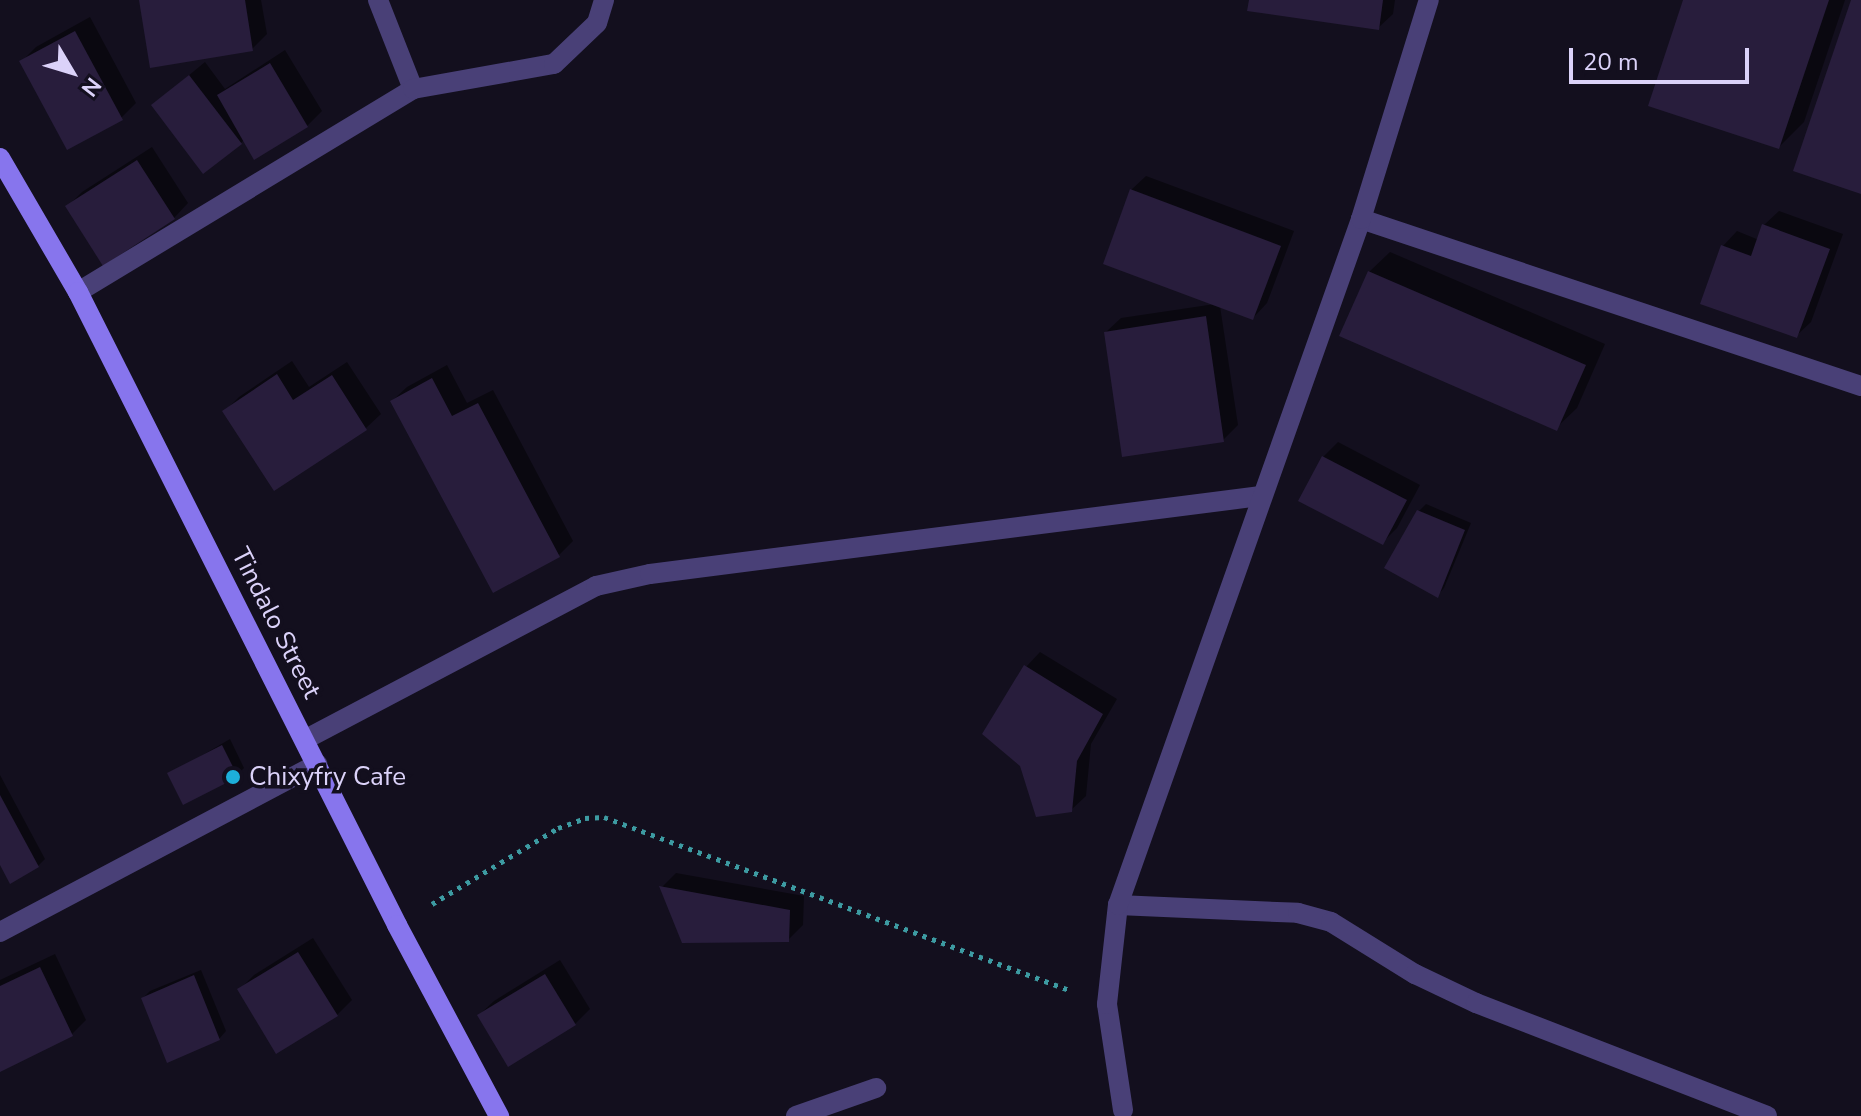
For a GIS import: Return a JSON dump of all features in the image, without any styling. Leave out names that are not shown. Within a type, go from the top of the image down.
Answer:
[{"type":"main road","name":"Tindalo Street","points":[[0,158],[78,292],[306,739],[397,925],[499,1116]]},
{"type":"street","points":[[378,0],[413,89]]},
{"type":"street","points":[[78,292],[413,89],[554,64],[597,23],[604,0]]},
{"type":"street","points":[[1123,1110],[1107,1004],[1118,905],[1361,219],[1429,0]]},
{"type":"street","points":[[1361,219],[1861,386]]},
{"type":"street","points":[[306,739],[596,586],[650,574],[1261,496]]},
{"type":"street","points":[[0,932],[317,764]]},
{"type":"street","points":[[1118,905],[1298,913],[1331,922],[1415,974],[1476,1003],[1767,1116]]},
{"type":"street","points":[[796,1116],[876,1088]]},
{"type":"path","points":[[397,925],[558,828],[585,818],[604,817],[1107,1004]]},
{"type":"building","points":[[139,0],[245,0],[253,51],[150,68]]},
{"type":"building","points":[[1249,0],[1383,0],[1379,30],[1247,11]]},
{"type":"building","points":[[1683,0],[1829,0],[1779,149],[1648,106]]},
{"type":"building","points":[[1851,0],[1861,0],[1861,194],[1793,171]]},
{"type":"building","points":[[75,31],[123,120],[67,150],[19,61]]},
{"type":"building","points":[[270,63],[308,127],[254,160],[217,95]]},
{"type":"building","points":[[189,75],[242,144],[203,174],[151,105]]},
{"type":"building","points":[[137,160],[175,219],[103,266],[65,206]]},
{"type":"building","points":[[1130,189],[1281,246],[1253,320],[1103,264]]},
{"type":"building","points":[[1762,224],[1830,249],[1797,338],[1700,304],[1721,245],[1751,256]]},
{"type":"building","points":[[1368,271],[1586,365],[1557,431],[1339,336]]},
{"type":"building","points":[[1206,316],[1224,442],[1122,457],[1104,332]]},
{"type":"building","points":[[277,374],[293,400],[332,375],[367,430],[274,491],[222,411]]},
{"type":"building","points":[[432,378],[452,416],[478,403],[560,557],[493,593],[390,401]]},
{"type":"building","points":[[1322,456],[1407,500],[1383,545],[1298,501]]},
{"type":"building","points":[[1417,510],[1465,530],[1438,598],[1384,568]]},
{"type":"building","points":[[1024,665],[1103,714],[1077,761],[1072,812],[1036,817],[1020,766],[982,734]]},
{"type":"building","points":[[222,745],[238,777],[183,805],[167,773]]},
{"type":"building","points":[[0,795],[39,867],[10,884],[0,865]]},
{"type":"building","points":[[659,886],[790,910],[789,942],[682,943]]},
{"type":"building","points":[[298,952],[338,1016],[276,1054],[237,989]]},
{"type":"building","points":[[40,967],[73,1036],[0,1072],[0,986]]},
{"type":"building","points":[[545,974],[576,1025],[508,1067],[477,1015]]},
{"type":"building","points":[[194,975],[220,1040],[167,1063],[141,998]]},
{"type":"place","name":"Chixyfry Cafe","points":[[233,777]]}]
